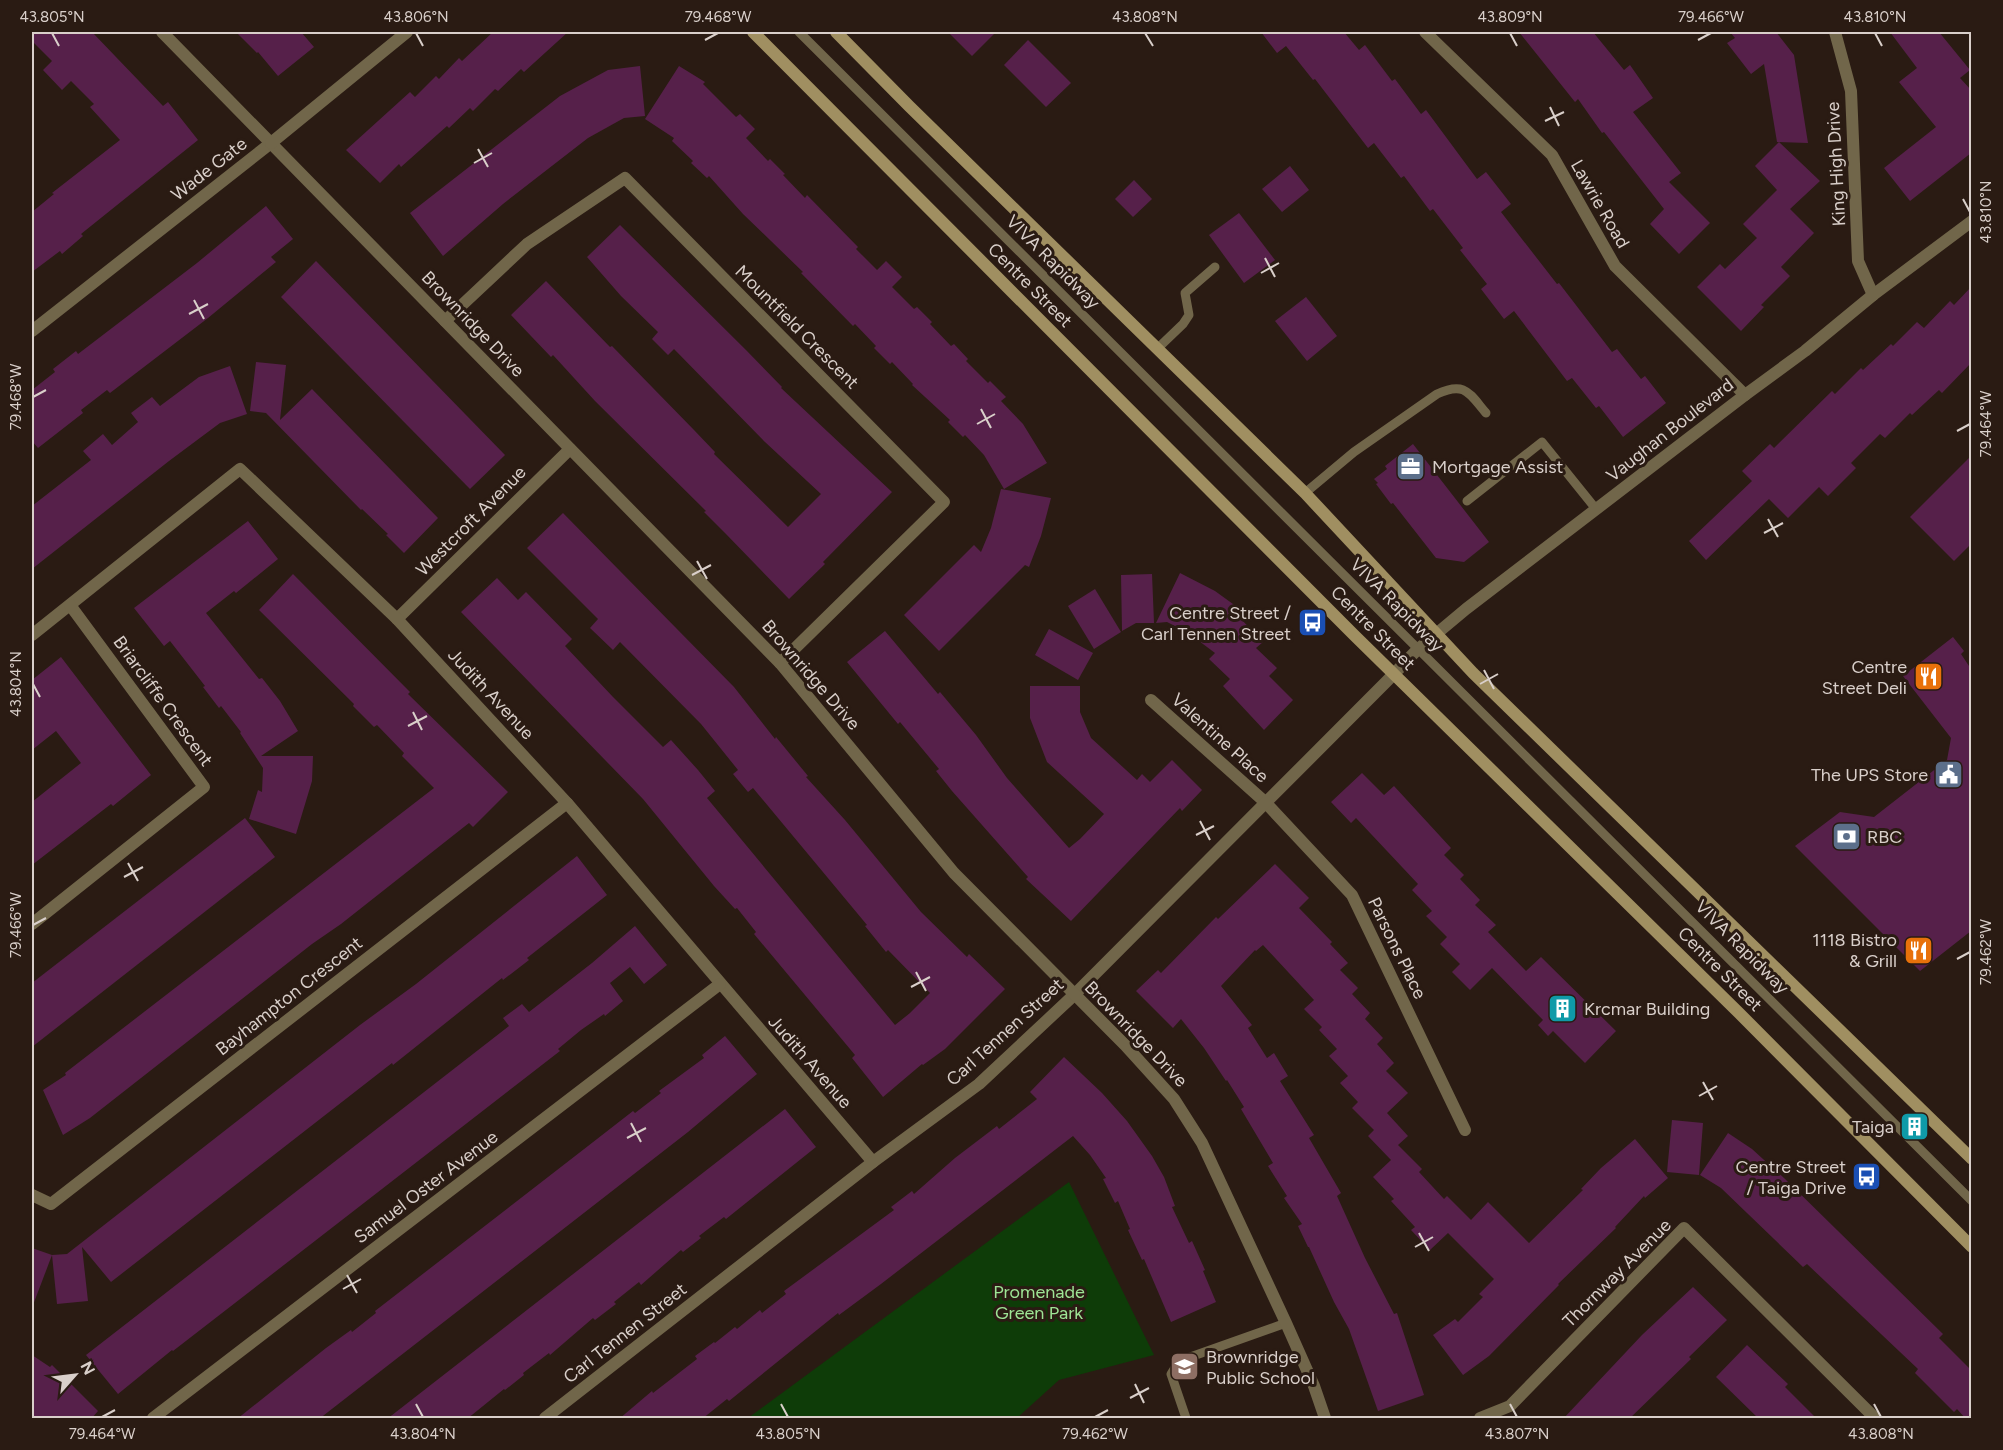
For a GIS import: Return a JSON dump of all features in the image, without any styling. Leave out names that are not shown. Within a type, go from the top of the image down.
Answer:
[{"type":"main road","name":"Centre Street","points":[[753,32],[1067,348],[1738,1012],[1971,1247]]},
{"type":"main road","points":[[836,32],[1305,493],[1473,673],[1971,1159]]},
{"type":"street","name":"Brownridge Drive","points":[[162,32],[780,663],[954,873],[1125,1045],[1174,1099],[1202,1143],[1287,1323],[1314,1386],[1325,1419]]},
{"type":"street","name":"Wade Gate","points":[[32,331],[271,143],[407,32]]},
{"type":"street","name":"Lawrie Road","points":[[1425,32],[1552,155],[1615,266],[1745,395]]},
{"type":"street","name":"King High Drive","points":[[1835,32],[1851,91],[1858,261],[1873,295]]},
{"type":"street","name":"Mountfield Crescent","points":[[445,321],[527,244],[625,178],[944,502],[780,663]]},
{"type":"street","name":"Vaughan Boulevard","points":[[1394,673],[1437,633],[1971,221]]},
{"type":"street","name":"Westcroft Avenue","points":[[397,619],[570,449]]},
{"type":"street","name":"Judith Avenue","points":[[32,635],[240,469],[397,619],[567,803],[873,1162]]},
{"type":"street","name":"Briarcliffe Crescent","points":[[32,924],[204,787],[70,604]]},
{"type":"street","name":"Carl Tennen Street","points":[[545,1419],[873,1162],[979,1084],[1074,995],[1394,673]]},
{"type":"street","name":"Valentine Place","points":[[1151,700],[1265,802]]},
{"type":"street","name":"Parsons Place","points":[[1265,802],[1352,895],[1465,1130]]},
{"type":"street","name":"Bayhampton Crescent","points":[[32,1195],[51,1204],[567,803]]},
{"type":"street","name":"Samuel Oster Avenue","points":[[153,1419],[720,984]]},
{"type":"street","name":"Thornway Avenue","points":[[1480,1419],[1510,1407],[1684,1228],[1875,1419]]},
{"type":"lane","name":"VIVA Rapidway","points":[[799,32],[1971,1201]]},
{"type":"lane","points":[[1158,348],[1189,315],[1185,293],[1215,267]]},
{"type":"lane","points":[[1305,493],[1354,452],[1437,394],[1451,388],[1467,391],[1486,413]]},
{"type":"lane","points":[[1467,501],[1542,442],[1596,509]]},
{"type":"lane","points":[[1186,1419],[1171,1374],[1179,1361],[1287,1323]]},
{"type":"green space","name":"Promenade Green Park","points":[[1069,1182],[1154,1355],[1059,1380],[1017,1418],[748,1418]]},
{"type":"building","points":[[32,32],[92,32],[163,106],[168,102],[198,140],[81,234],[83,236],[62,254],[60,251],[32,272],[32,212],[54,194],[52,193],[120,140],[90,107],[94,104],[71,81],[62,90],[43,70],[52,61],[32,41]]},
{"type":"building","points":[[236,32],[301,32],[314,47],[278,76],[258,52]]},
{"type":"building","points":[[493,32],[568,32],[524,72],[521,69],[498,91],[495,89],[473,111],[470,108],[401,167],[399,164],[380,183],[346,150],[410,92],[415,97],[436,76],[439,79],[459,58],[462,61]]},
{"type":"building","points":[[948,32],[996,32],[972,56]]},
{"type":"building","points":[[1261,32],[1344,32],[1359,50],[1365,45],[1392,81],[1395,79],[1421,114],[1426,110],[1477,179],[1486,172],[1511,204],[1501,212],[1557,284],[1559,283],[1612,352],[1617,349],[1641,379],[1645,376],[1666,403],[1623,437],[1599,406],[1596,408],[1572,378],[1567,381],[1514,311],[1504,319],[1481,289],[1487,284],[1460,250],[1463,248],[1433,209],[1430,211],[1404,176],[1401,178],[1374,143],[1368,148],[1315,79],[1313,80],[1286,46],[1277,53]]},
{"type":"building","points":[[1519,32],[1593,32],[1624,70],[1630,65],[1653,98],[1633,112],[1681,173],[1669,182],[1710,223],[1679,254],[1650,224],[1664,209],[1604,132],[1602,133],[1578,99],[1575,102]]},
{"type":"building","points":[[1730,32],[1776,32],[1794,55],[1808,143],[1777,142],[1764,64],[1751,74],[1727,43],[1735,38]]},
{"type":"building","points":[[1890,32],[1939,32],[1970,70],[1960,78],[1971,90],[1971,153],[1910,201],[1884,168],[1936,127],[1899,82],[1917,68]]},
{"type":"building","points":[[1028,40],[1071,83],[1046,107],[1004,65]]},
{"type":"building","points":[[640,66],[645,116],[624,118],[588,138],[503,204],[443,256],[410,213],[560,96],[608,70]]},
{"type":"building","points":[[679,66],[705,82],[703,84],[736,117],[740,114],[755,129],[746,138],[768,161],[770,159],[785,174],[783,175],[805,198],[807,195],[858,247],[856,249],[877,270],[886,261],[902,277],[892,287],[914,309],[917,307],[951,346],[954,344],[968,359],[966,361],[1006,397],[1001,401],[1023,424],[1047,463],[1004,489],[984,455],[965,435],[963,437],[948,422],[950,420],[912,385],[892,362],[890,364],[874,348],[876,346],[855,324],[853,326],[709,176],[707,178],[691,163],[693,161],[672,141],[674,138],[645,119]]},
{"type":"building","points":[[1779,142],[1820,181],[1790,209],[1814,233],[1781,267],[1790,276],[1761,305],[1764,307],[1741,331],[1697,287],[1720,264],[1725,269],[1757,238],[1743,224],[1777,190],[1755,166]]},
{"type":"building","points":[[1290,166],[1309,190],[1282,212],[1262,189]]},
{"type":"building","points":[[1134,180],[1152,199],[1133,217],[1115,199]]},
{"type":"building","points":[[266,206],[293,239],[271,257],[276,262],[208,318],[110,393],[107,390],[81,410],[83,413],[38,448],[32,441],[32,390],[55,372],[53,369],[76,351],[78,354],[197,263]]},
{"type":"building","points":[[1239,213],[1275,260],[1244,283],[1209,235]]},
{"type":"building","points":[[620,225],[746,350],[781,388],[892,492],[789,599],[704,512],[706,511],[511,315],[546,281],[788,527],[821,494],[765,442],[674,349],[668,355],[652,339],[658,332],[621,296],[587,257]]},
{"type":"building","points":[[316,261],[505,455],[470,489],[281,297]]},
{"type":"building","points":[[1971,287],[1971,363],[1942,393],[1939,390],[1912,415],[1910,413],[1885,438],[1880,434],[1851,463],[1856,468],[1828,496],[1819,487],[1788,518],[1769,499],[1706,560],[1689,541],[1752,481],[1742,471],[1770,444],[1774,448],[1832,391],[1835,394],[1861,368],[1863,370],[1891,344],[1893,346],[1917,322],[1924,328],[1950,301],[1954,305]]},
{"type":"building","points":[[1306,297],[1337,336],[1307,361],[1275,321]]},
{"type":"building","points":[[256,362],[286,365],[280,420],[312,389],[438,518],[404,553],[386,535],[388,534],[361,510],[266,413],[250,411]]},
{"type":"building","points":[[230,366],[247,414],[220,423],[32,569],[32,506],[91,460],[83,451],[103,434],[112,445],[138,422],[131,413],[152,397],[160,406],[199,377]]},
{"type":"building","points":[[1413,444],[1489,542],[1464,562],[1436,558],[1376,484],[1378,483],[1374,479],[1387,469],[1385,466]]},
{"type":"building","points":[[1971,456],[1971,544],[1954,561],[1910,517]]},
{"type":"building","points":[[1001,489],[1051,498],[1041,536],[1029,567],[1025,565],[939,651],[904,615],[974,545],[981,552],[991,528]]},
{"type":"building","points":[[563,513],[734,687],[808,776],[806,777],[845,820],[921,912],[967,957],[969,954],[1005,989],[945,1049],[922,1064],[883,1097],[852,1058],[855,1055],[754,934],[756,932],[737,908],[735,909],[714,886],[643,799],[461,612],[497,578],[518,600],[526,592],[572,639],[565,646],[613,697],[663,747],[671,740],[698,770],[715,791],[707,798],[895,1025],[910,1013],[930,993],[888,950],[886,952],[865,926],[867,925],[753,788],[748,792],[733,774],[738,770],[701,724],[620,642],[613,650],[590,628],[598,619],[527,548]]},
{"type":"building","points":[[248,521],[278,559],[236,593],[234,591],[206,613],[259,679],[262,678],[280,701],[298,731],[261,756],[313,756],[312,781],[296,834],[249,819],[258,790],[262,792],[263,768],[241,732],[221,706],[219,708],[170,641],[164,646],[134,608]]},
{"type":"building","points":[[1180,573],[1215,591],[1244,612],[1240,618],[1263,642],[1256,648],[1277,668],[1269,676],[1293,700],[1264,730],[1223,686],[1230,679],[1209,659],[1215,653],[1187,632],[1167,622],[1156,623]]},
{"type":"building","points":[[293,574],[410,692],[408,694],[508,792],[473,827],[469,823],[90,1118],[63,1135],[43,1090],[66,1075],[65,1073],[434,788],[402,756],[404,753],[377,725],[374,727],[353,706],[354,704],[259,610]]},
{"type":"building","points":[[1152,574],[1154,623],[1136,623],[1122,631],[1121,575]]},
{"type":"building","points":[[1095,589],[1121,632],[1094,649],[1068,606]]},
{"type":"building","points":[[1049,629],[1093,653],[1078,680],[1035,655]]},
{"type":"building","points":[[885,631],[938,694],[940,692],[976,735],[1007,778],[1069,848],[1104,814],[1047,762],[1030,718],[1030,686],[1080,686],[1080,712],[1091,738],[1137,780],[1142,774],[1150,782],[1172,760],[1202,790],[1182,811],[1180,808],[1071,921],[1026,879],[1028,877],[936,771],[939,769],[847,662]]},
{"type":"building","points":[[1953,637],[1964,651],[1961,654],[1971,669],[1971,931],[1920,971],[1795,846],[1840,812],[1874,817],[1947,760],[1951,738],[1903,676]]},
{"type":"building","points":[[61,657],[151,775],[113,806],[111,804],[32,865],[32,802],[81,763],[56,731],[32,750],[32,680]]},
{"type":"building","points":[[1362,773],[1384,795],[1394,786],[1451,848],[1444,855],[1464,875],[1460,879],[1480,900],[1475,905],[1496,925],[1488,932],[1526,971],[1541,957],[1616,1031],[1585,1063],[1553,1031],[1548,1036],[1538,1025],[1543,1020],[1492,968],[1470,990],[1452,972],[1460,964],[1440,944],[1447,937],[1426,916],[1432,911],[1412,890],[1418,884],[1356,818],[1351,823],[1331,802]]},
{"type":"building","points":[[245,818],[275,857],[32,1047],[32,983]]},
{"type":"building","points":[[577,856],[607,895],[527,958],[529,960],[503,980],[502,978],[111,1282],[82,1247],[88,1301],[57,1304],[52,1255],[67,1254],[360,1025],[416,984]]},
{"type":"building","points":[[1275,864],[1309,898],[1299,908],[1332,942],[1330,944],[1348,963],[1340,970],[1358,988],[1352,994],[1370,1013],[1365,1019],[1383,1038],[1377,1044],[1394,1063],[1386,1071],[1408,1093],[1387,1113],[1408,1136],[1398,1145],[1422,1169],[1419,1172],[1444,1199],[1447,1196],[1471,1220],[1488,1202],[1529,1243],[1583,1190],[1581,1189],[1601,1168],[1635,1139],[1668,1178],[1645,1198],[1644,1196],[1616,1228],[1489,1356],[1463,1375],[1433,1335],[1455,1319],[1458,1322],[1483,1297],[1479,1294],[1494,1279],[1448,1233],[1430,1250],[1411,1230],[1415,1227],[1391,1201],[1394,1199],[1373,1177],[1391,1160],[1368,1136],[1374,1130],[1352,1108],[1358,1102],[1340,1083],[1348,1076],[1329,1056],[1337,1049],[1319,1030],[1322,1027],[1304,1009],[1314,1000],[1263,945],[1255,950],[1221,986],[1252,1025],[1248,1028],[1267,1058],[1274,1053],[1288,1076],[1280,1081],[1314,1135],[1309,1138],[1341,1193],[1337,1196],[1365,1258],[1394,1314],[1397,1313],[1424,1395],[1378,1411],[1349,1329],[1298,1226],[1302,1224],[1284,1198],[1287,1196],[1268,1166],[1273,1163],[1241,1109],[1244,1107],[1227,1080],[1181,1019],[1173,1028],[1136,991],[1158,970],[1161,973],[1216,917],[1218,919]]},
{"type":"building","points":[[635,926],[667,965],[644,984],[630,967],[610,983],[623,1001],[605,1016],[604,1014],[581,1030],[558,1049],[560,1051],[118,1394],[86,1355],[509,1026],[503,1018],[522,1004],[529,1012]]},
{"type":"building","points":[[725,1036],[757,1074],[688,1132],[319,1419],[237,1419],[326,1348],[351,1330],[352,1332],[376,1313],[375,1311],[633,1111],[635,1113],[661,1093],[659,1091],[704,1058],[702,1055]]},
{"type":"building","points":[[1064,1057],[1102,1093],[1127,1121],[1152,1156],[1164,1177],[1175,1206],[1172,1207],[1189,1243],[1192,1241],[1205,1270],[1203,1271],[1216,1302],[1171,1322],[1144,1259],[1142,1260],[1128,1230],[1130,1229],[1118,1201],[1115,1203],[1103,1179],[1106,1178],[1073,1136],[881,1284],[839,1315],[838,1313],[729,1401],[727,1399],[702,1419],[619,1419],[652,1391],[653,1393],[697,1359],[695,1356],[735,1327],[737,1329],[760,1310],[762,1313],[786,1294],[784,1291],[894,1210],[891,1207],[912,1191],[914,1194],[955,1158],[997,1126],[999,1129],[1037,1099],[1030,1092]]},
{"type":"building","points":[[785,1109],[816,1147],[726,1219],[724,1217],[699,1236],[701,1238],[683,1252],[681,1250],[641,1285],[639,1282],[614,1302],[616,1304],[595,1320],[593,1318],[550,1355],[549,1353],[467,1419],[387,1419]]},
{"type":"building","points":[[1672,1120],[1703,1123],[1699,1175],[1667,1172]]},
{"type":"building","points":[[1728,1133],[1752,1149],[1784,1178],[1943,1334],[1939,1338],[1971,1370],[1971,1419],[1966,1419],[1957,1409],[1954,1412],[1915,1373],[1918,1369],[1807,1264],[1803,1267],[1721,1188],[1700,1175]]},
{"type":"building","points":[[32,1248],[52,1255],[33,1305],[32,1305]]},
{"type":"building","points":[[1693,1287],[1727,1320],[1689,1357],[1691,1359],[1629,1419],[1563,1419],[1642,1335]]},
{"type":"building","points":[[1747,1345],[1788,1384],[1785,1387],[1817,1419],[1759,1419],[1716,1377]]},
{"type":"building","points":[[32,1355],[50,1367],[52,1365],[98,1411],[91,1419],[32,1419]]},
{"type":"place","name":"Mortgage Assist","points":[[1411,467]]},
{"type":"place","name":"Centre Street / Carl Tennen Street","points":[[1312,623]]},
{"type":"place","name":"Centre Street Deli","points":[[1928,677]]},
{"type":"place","name":"The UPS Store","points":[[1949,775]]},
{"type":"place","name":"RBC","points":[[1846,837]]},
{"type":"place","name":"1118 Bistro & Grill","points":[[1918,950]]},
{"type":"place","name":"Krcmar Building","points":[[1563,1009]]},
{"type":"place","name":"Taiga","points":[[1915,1127]]},
{"type":"place","name":"Centre Street / Taiga Drive","points":[[1867,1177]]},
{"type":"place","name":"Brownridge Public School","points":[[1185,1367]]}]
